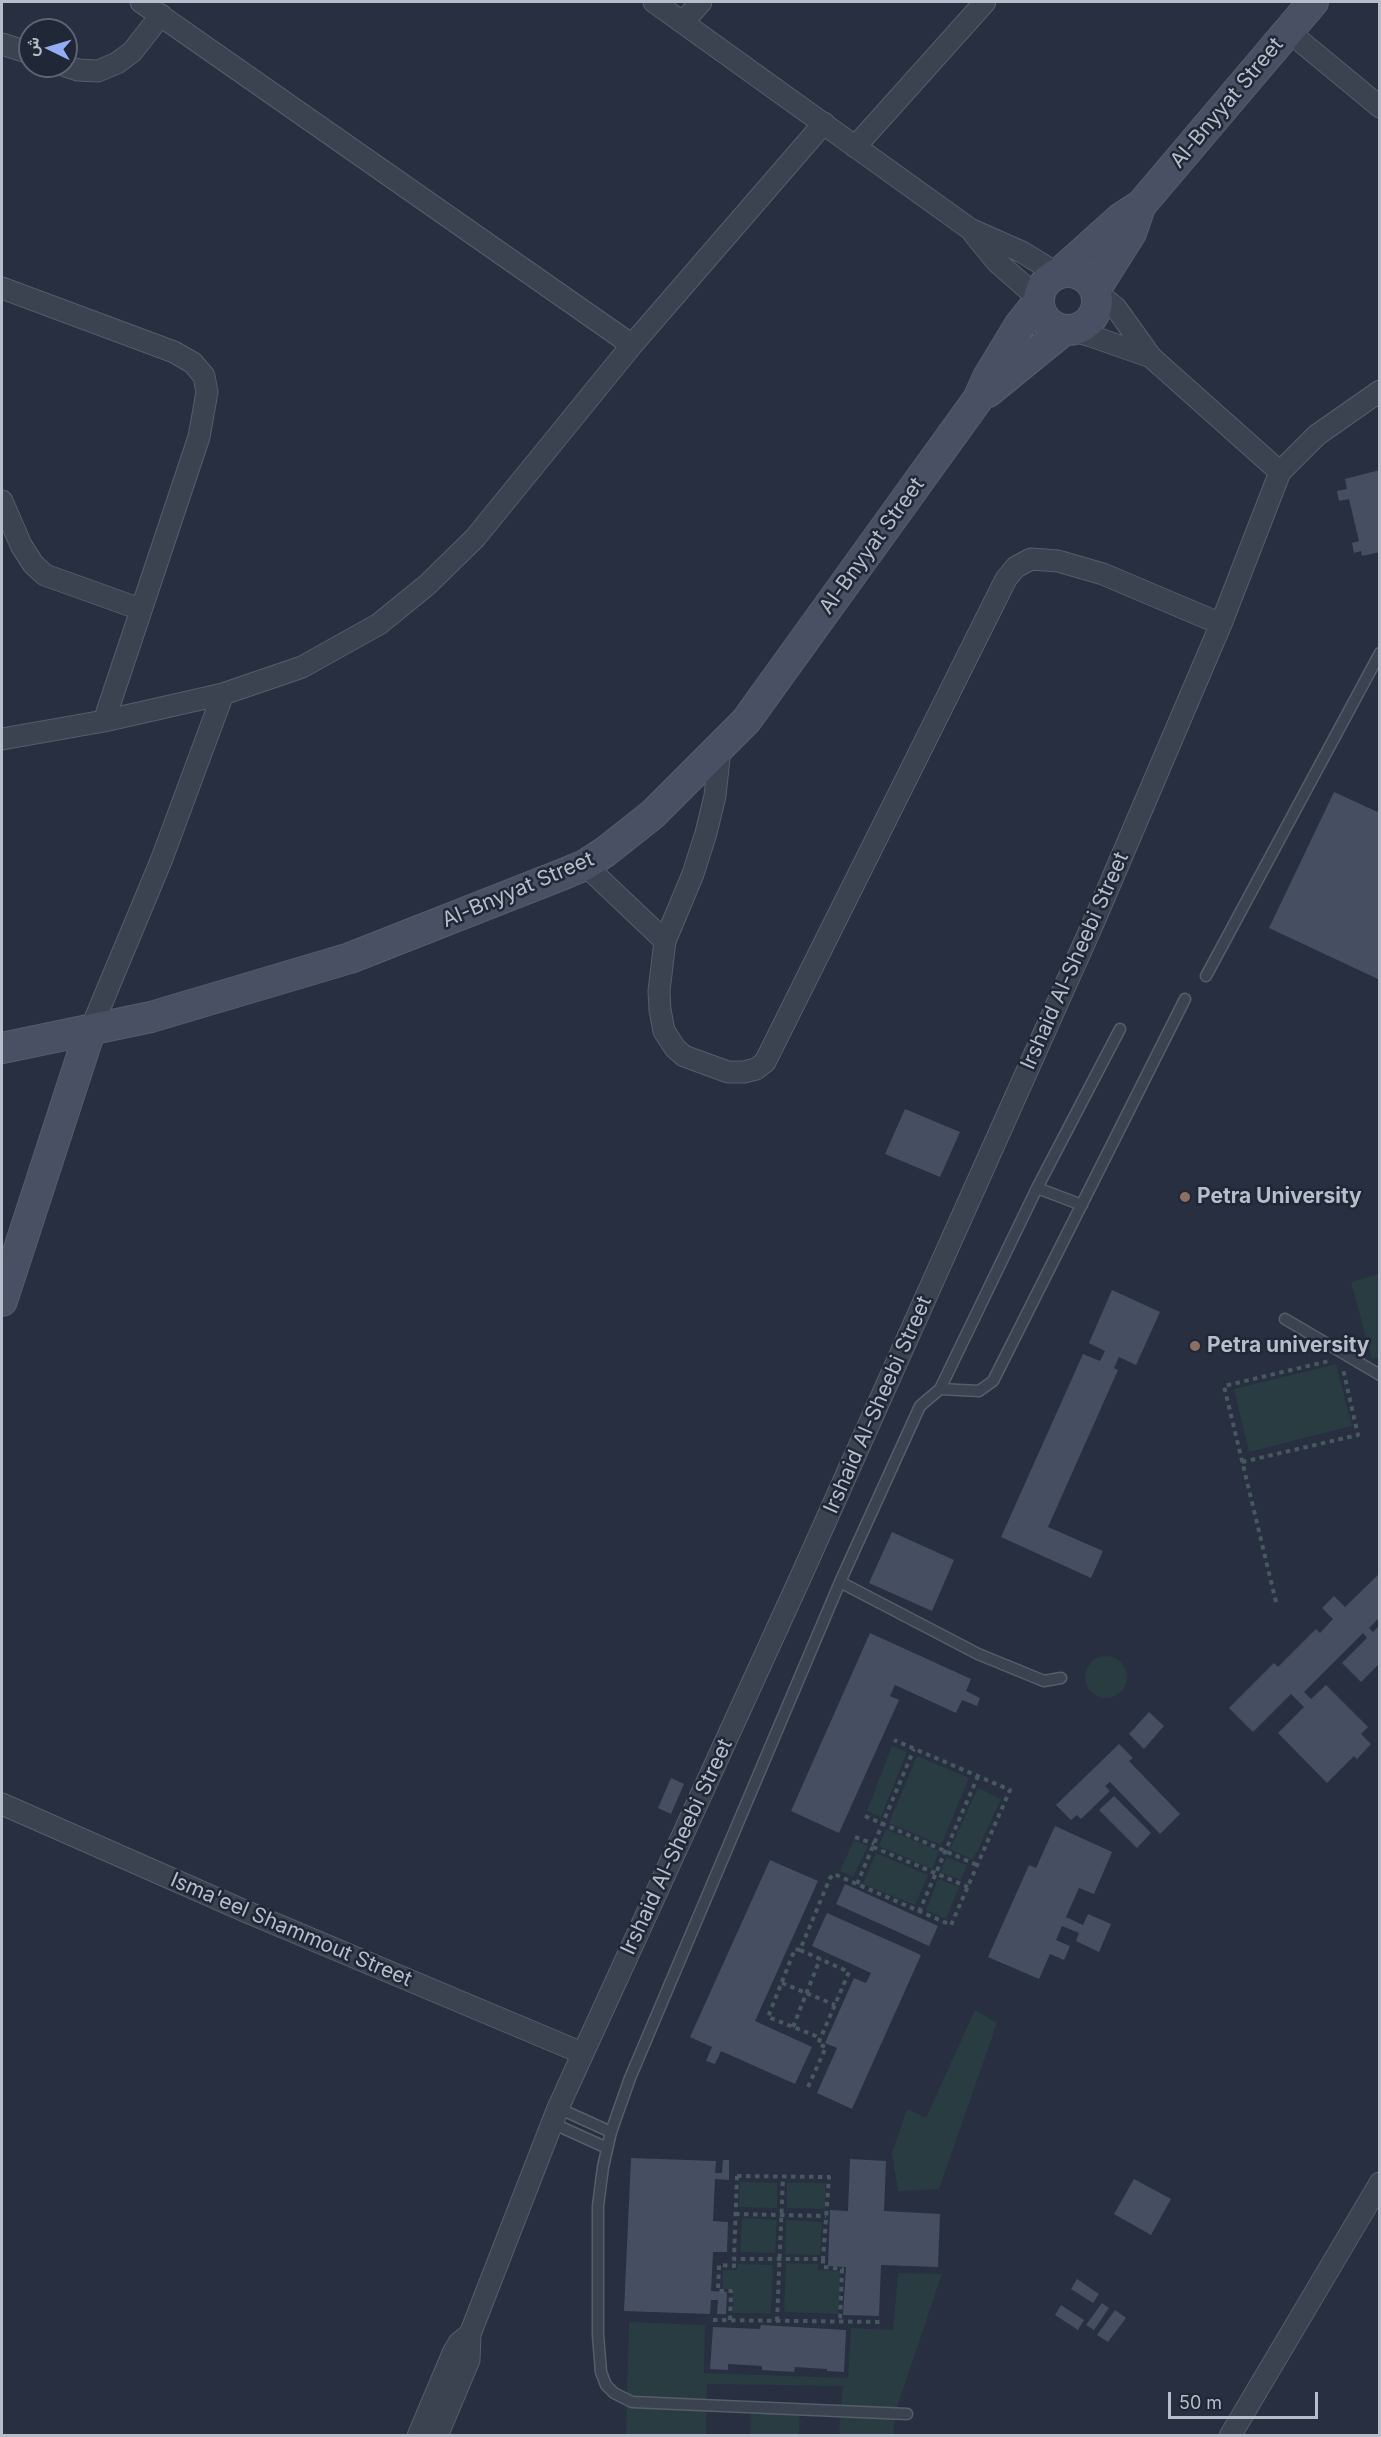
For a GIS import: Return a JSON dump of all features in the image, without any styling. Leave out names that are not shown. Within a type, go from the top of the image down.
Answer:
[{"type":"main road","name":"Al-Bnyyat Street","points":[[1059,272],[1121,218],[1141,204],[1313,2]]},
{"type":"main road","name":"Al-Bnyyat Street","points":[[1096,291],[1131,233],[1141,204]]},
{"type":"main road","points":[[1059,272],[1076,272],[1088,278],[1096,291],[1097,305],[1092,317],[1082,326],[1067,330],[1054,327],[1040,312],[1038,300],[1041,288],[1047,279],[1059,272]]},
{"type":"main road","name":"Al-Bnyyat Street","points":[[2,1048],[151,1017],[350,958],[585,865],[605,852],[653,814],[746,721],[978,399],[1019,326],[1038,300]]},
{"type":"main road","name":"Al-Bnyyat Street","points":[[978,399],[1067,330]]},
{"type":"main road","points":[[2,1300],[90,1031]]},
{"type":"street","points":[[141,2],[632,345]]},
{"type":"street","points":[[654,2],[970,229],[1022,252],[1059,272]]},
{"type":"street","points":[[683,22],[701,2]]},
{"type":"street","points":[[855,147],[986,2]]},
{"type":"street","points":[[78,70],[98,71],[117,63],[132,52],[161,15]]},
{"type":"street","points":[[1288,31],[1380,107]]},
{"type":"street","points":[[2,44],[18,49]]},
{"type":"street","points":[[2,739],[104,721],[223,694],[302,667],[379,624],[427,585],[475,538],[632,345],[824,123]]},
{"type":"street","points":[[970,229],[997,262],[1038,300]]},
{"type":"street","points":[[2,288],[174,352],[194,363],[204,376],[207,392],[199,437],[104,721]]},
{"type":"street","points":[[1096,291],[1110,301],[1121,314],[1151,357],[1280,472],[1317,435],[1380,391]]},
{"type":"street","points":[[1067,330],[1151,357]]},
{"type":"street","name":"Irshaid Al-Sheebi Street","points":[[437,2436],[469,2360],[470,2334],[555,2115],[802,1574],[1095,919],[1221,624],[1280,472]]},
{"type":"street","points":[[2,501],[21,545],[33,564],[45,575],[140,609]]},
{"type":"street","points":[[720,749],[715,796],[706,833],[693,874],[665,941],[659,991],[664,1031],[675,1048],[684,1056],[728,1072],[756,1069],[765,1062],[1006,579],[1016,567],[1031,559],[1058,561],[1104,574],[1221,624]]},
{"type":"street","points":[[90,1031],[160,861],[223,694]]},
{"type":"street","points":[[585,865],[665,941]]},
{"type":"street","name":"Isma'eel Shammout Street","points":[[2,1804],[247,1912],[582,2053]]},
{"type":"street","points":[[1230,2436],[1380,2183]]},
{"type":"street","name":"Irshaid Al-Sheebi Street","points":[[418,2436],[453,2353],[459,2343],[470,2334]]},
{"type":"lane","points":[[1206,976],[1380,653]]},
{"type":"lane","points":[[940,1389],[979,1391],[993,1381],[1185,999]]},
{"type":"lane","points":[[908,2414],[632,2402],[614,2393],[606,2385],[601,2372],[598,2335],[598,2206],[611,2132],[634,2067],[840,1582],[920,1406],[940,1389],[1037,1188],[1120,1029]]},
{"type":"lane","points":[[1037,1188],[1082,1205]]},
{"type":"lane","points":[[1285,1319],[1380,1375]]},
{"type":"lane","points":[[840,1582],[978,1654],[1044,1681],[1060,1678]]},
{"type":"lane","points":[[555,2115],[611,2132]]},
{"type":"lane","points":[[555,2115],[607,2148]]},
{"type":"path","points":[[1242,1462],[1358,1435],[1340,1359],[1224,1386],[1242,1462],[1276,1602]]},
{"type":"path","points":[[800,1950],[830,1878],[834,1874],[951,1925],[1010,1790],[894,1740]]},
{"type":"path","points":[[857,1884],[914,1749]]},
{"type":"path","points":[[919,1912],[978,1776]]},
{"type":"path","points":[[865,1816],[977,1865]]},
{"type":"path","points":[[855,1837],[968,1887]]},
{"type":"path","points":[[808,2087],[825,2047],[818,2044],[821,2038],[849,1972],[795,1949],[768,2017],[821,2038]]},
{"type":"path","points":[[793,2027],[820,1959]]},
{"type":"path","points":[[782,1983],[835,2005]]},
{"type":"path","points":[[730,2320],[731,2291],[718,2291],[719,2265],[734,2266],[736,2176],[783,2176],[829,2177],[823,2267],[843,2269],[840,2322]]},
{"type":"path","points":[[777,2321],[783,2176]]},
{"type":"path","points":[[735,2214],[826,2216]]},
{"type":"path","points":[[734,2259],[823,2259]]},
{"type":"path","points":[[713,2320],[884,2322]]},
{"type":"green space","points":[[1379,1274],[1379,1357],[1372,1359],[1351,1282]]},
{"type":"green space","points":[[1336,1364],[1352,1426],[1249,1452],[1234,1389]]},
{"type":"green space","points":[[1106,1656],[1121,1662],[1127,1677],[1121,1692],[1106,1698],[1091,1692],[1085,1677],[1091,1662]]},
{"type":"green space","points":[[892,1746],[907,1752],[881,1817],[867,1811]]},
{"type":"green space","points":[[917,1756],[969,1778],[941,1845],[889,1823]]},
{"type":"green space","points":[[978,1788],[1001,1799],[973,1860],[950,1849]]},
{"type":"green space","points":[[886,1829],[939,1851],[932,1869],[879,1846]]},
{"type":"green space","points":[[854,1840],[868,1846],[853,1877],[840,1871]]},
{"type":"green space","points":[[876,1853],[928,1875],[915,1905],[863,1884]]},
{"type":"green space","points":[[946,1857],[967,1865],[961,1880],[941,1872]]},
{"type":"green space","points":[[938,1879],[959,1887],[946,1919],[926,1910]]},
{"type":"green space","points":[[975,2010],[997,2023],[939,2189],[898,2191],[892,2153],[907,2109],[926,2118]]},
{"type":"green space","points":[[740,2182],[777,2183],[777,2208],[739,2207]]},
{"type":"green space","points":[[787,2183],[825,2183],[825,2209],[787,2208]]},
{"type":"green space","points":[[742,2218],[777,2220],[775,2253],[740,2252]]},
{"type":"green space","points":[[786,2220],[822,2222],[820,2255],[785,2254]]},
{"type":"green space","points":[[786,2263],[818,2264],[818,2270],[840,2271],[839,2314],[784,2312]]},
{"type":"green space","points":[[738,2264],[773,2265],[771,2314],[733,2313],[733,2289],[723,2289],[723,2270],[737,2270]]},
{"type":"green space","points":[[898,2273],[942,2274],[895,2413],[893,2435],[839,2435],[843,2386],[707,2384],[706,2435],[626,2436],[629,2322],[705,2325],[704,2373],[848,2378],[851,2328],[893,2330]]},
{"type":"green space","points":[[751,2402],[800,2403],[799,2435],[750,2436]]},
{"type":"building","points":[[1380,470],[1380,552],[1362,556],[1361,551],[1354,553],[1352,543],[1359,541],[1349,499],[1339,501],[1337,491],[1347,489],[1345,479]]},
{"type":"building","points":[[1334,792],[1380,813],[1380,980],[1269,928]]},
{"type":"building","points":[[905,1109],[960,1132],[940,1177],[885,1154]]},
{"type":"building","points":[[1112,1290],[1160,1312],[1136,1365],[1119,1357],[1114,1368],[1118,1370],[1048,1527],[1103,1551],[1091,1578],[1001,1537],[1083,1354],[1100,1361],[1105,1351],[1089,1343]]},
{"type":"building","points":[[892,1532],[954,1560],[932,1611],[869,1583]]},
{"type":"building","points":[[1380,1573],[1380,1617],[1369,1628],[1373,1632],[1380,1625],[1380,1663],[1361,1682],[1342,1663],[1367,1638],[1363,1633],[1304,1692],[1311,1699],[1326,1685],[1368,1727],[1361,1734],[1371,1744],[1357,1759],[1354,1756],[1327,1783],[1278,1733],[1304,1707],[1291,1694],[1253,1732],[1229,1708],[1274,1663],[1278,1667],[1316,1629],[1320,1633],[1333,1619],[1322,1608],[1334,1596],[1345,1607]]},
{"type":"building","points":[[870,1633],[971,1679],[966,1691],[980,1698],[977,1706],[962,1700],[956,1713],[895,1685],[890,1696],[899,1700],[839,1833],[791,1811]]},
{"type":"building","points":[[1149,1712],[1164,1726],[1144,1749],[1129,1734]]},
{"type":"building","points":[[1119,1744],[1133,1758],[1129,1761],[1180,1814],[1160,1834],[1110,1782],[1105,1786],[1110,1791],[1081,1819],[1077,1815],[1071,1820],[1056,1805]]},
{"type":"building","points":[[671,1778],[684,1784],[671,1814],[658,1808]]},
{"type":"building","points":[[1114,1796],[1151,1833],[1137,1848],[1099,1810]]},
{"type":"building","points":[[1055,1826],[1112,1852],[1094,1894],[1079,1888],[1066,1917],[1083,1925],[1088,1914],[1111,1924],[1099,1952],[1076,1941],[1079,1933],[1062,1926],[1056,1940],[1070,1946],[1064,1960],[1050,1954],[1039,1979],[988,1957],[1029,1865],[1036,1868]]},
{"type":"building","points":[[770,1860],[818,1881],[755,2021],[812,2047],[795,2084],[721,2051],[715,2064],[706,2061],[712,2047],[690,2037]]},
{"type":"building","points":[[845,1884],[938,1926],[929,1946],[836,1904]]},
{"type":"building","points":[[827,1913],[921,1955],[852,2109],[817,2093],[837,2048],[825,2043],[854,1978],[866,1983],[871,1973],[812,1946]]},
{"type":"building","points":[[631,2158],[716,2161],[715,2173],[722,2173],[723,2160],[729,2160],[729,2180],[715,2179],[713,2221],[728,2222],[727,2252],[713,2252],[711,2291],[727,2292],[726,2314],[717,2314],[718,2300],[711,2300],[710,2314],[624,2311]]},
{"type":"building","points":[[850,2159],[886,2161],[884,2211],[940,2214],[938,2267],[881,2265],[879,2316],[843,2315],[846,2267],[828,2266],[830,2210],[848,2211]]},
{"type":"building","points":[[1134,2179],[1171,2199],[1151,2235],[1114,2214]]},
{"type":"building","points":[[1077,2279],[1099,2294],[1093,2303],[1071,2289]]},
{"type":"building","points":[[1102,2303],[1109,2308],[1094,2330],[1086,2325]]},
{"type":"building","points":[[1061,2305],[1084,2320],[1078,2330],[1055,2315]]},
{"type":"building","points":[[1115,2310],[1126,2318],[1108,2342],[1097,2335]]},
{"type":"building","points":[[761,2325],[846,2330],[844,2372],[795,2367],[794,2372],[762,2370],[762,2366],[728,2364],[728,2370],[710,2369],[713,2327],[760,2329]]},
{"type":"place","name":"Petra University","points":[[1185,1197]]},
{"type":"place","name":"Petra university","points":[[1195,1346]]}]
